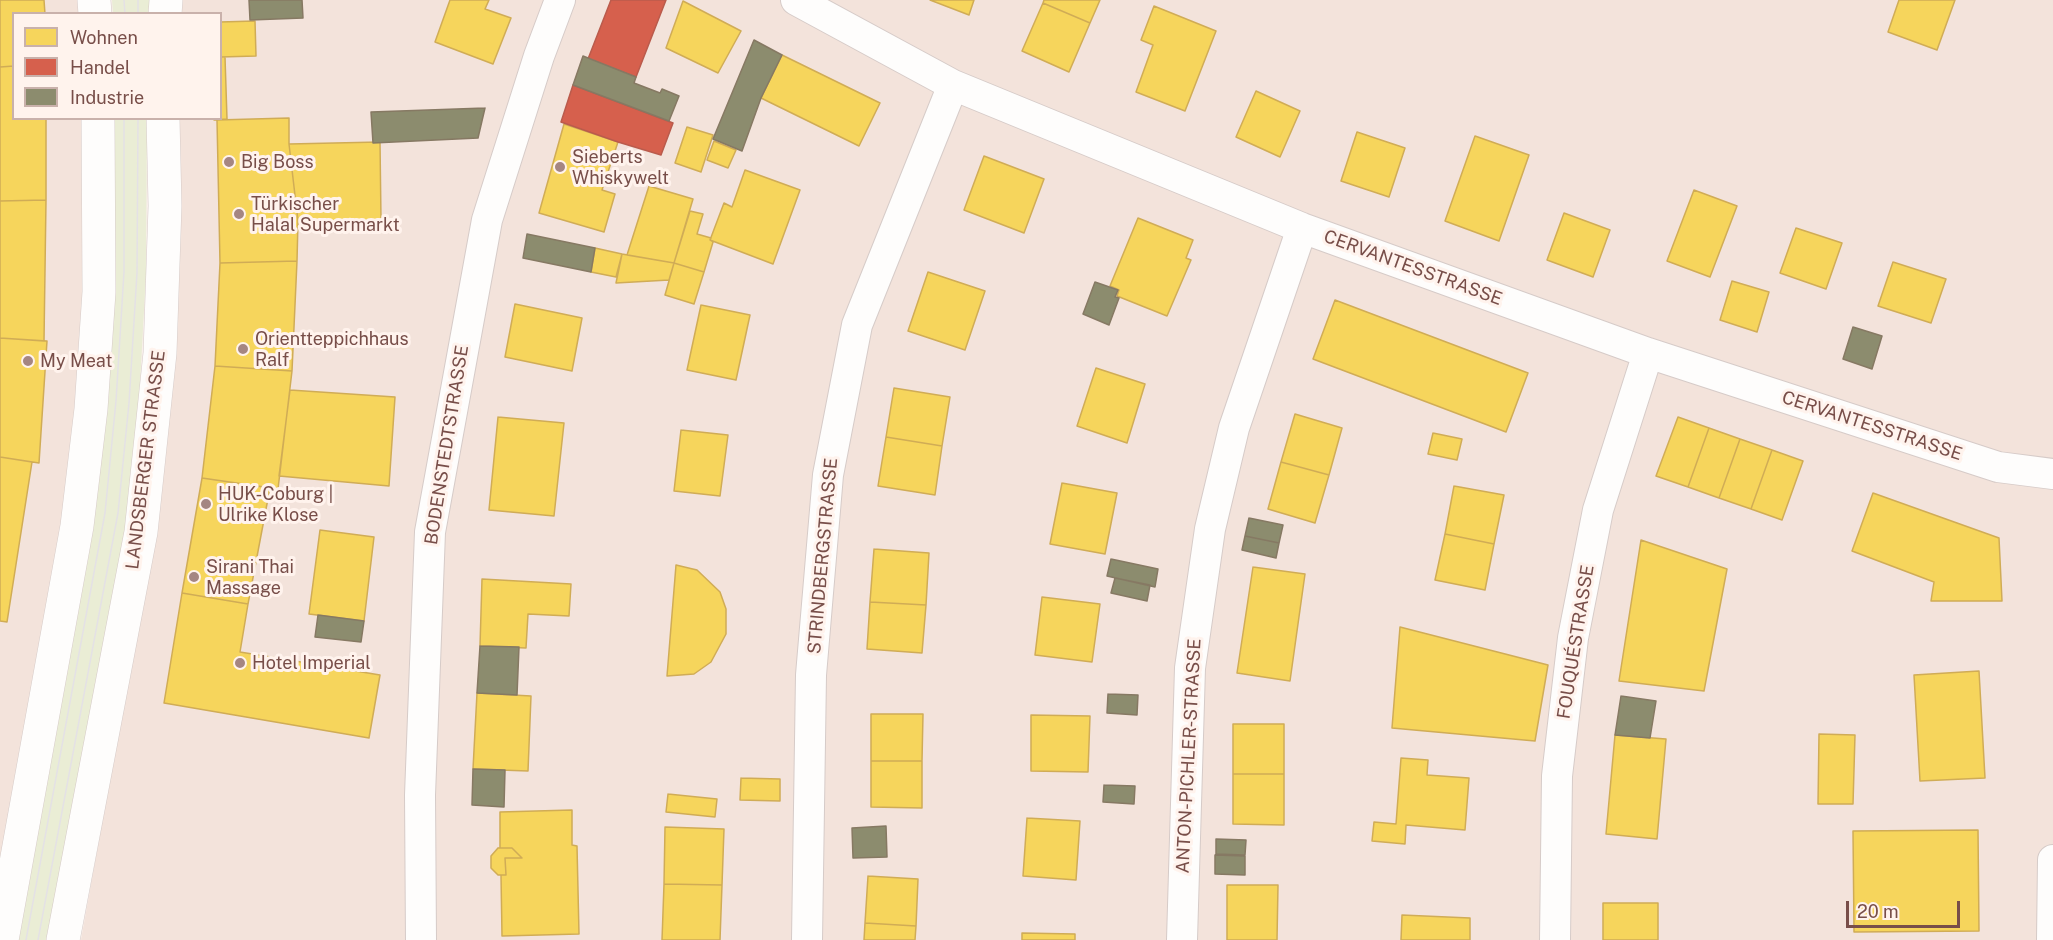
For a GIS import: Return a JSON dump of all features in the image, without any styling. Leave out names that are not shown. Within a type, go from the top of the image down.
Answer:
[{"type":"street","name":"BODENSTEDTSTRASSE","points":[[421,940],[420,795],[430,532],[487,220],[538,56],[560,0]]},
{"type":"street","name":"CERVANTESSTRASSE","points":[[796,0],[952,85],[1302,228],[1648,353],[1998,467],[2053,474]]},
{"type":"street","name":"STRINDBERGSTRASSE","points":[[807,940],[811,675],[828,475],[857,325],[952,85]]},
{"type":"street","points":[[2,940],[77,526],[91,410],[99,292],[98,120]]},
{"type":"street","name":"LANDSBERGER STRASSE","points":[[63,940],[141,532],[159,353],[165,206],[163,120]]},
{"type":"street","name":"ANTON-PICHLER-STRASSE","points":[[1182,940],[1190,668],[1210,529],[1234,428],[1302,228]]},
{"type":"street","name":"FOUQUÉSTRASSE","points":[[1556,940],[1557,776],[1573,638],[1598,510],[1648,353]]},
{"type":"street","points":[[2052,940],[2053,860]]},
{"type":"shaded area","points":[[0,0],[83,0],[83,12],[12,12],[12,120],[88,120],[86,295],[66,517],[0,870]]},
{"type":"shaded area","points":[[182,0],[2053,0],[2053,940],[81,940],[155,528],[179,257],[180,120],[222,120],[222,12],[182,12]]},
{"type":"green space","points":[[112,0],[150,0],[148,12],[113,12]]},
{"type":"green space","points":[[114,120],[147,120],[146,274],[139,402],[128,515],[49,940],[14,940]]},
{"type":"building: Wohnen","points":[[0,0],[44,0],[45,12],[12,12],[12,66],[0,67]]},
{"type":"building: Wohnen","points":[[450,0],[489,0],[485,9],[511,18],[493,64],[435,42]]},
{"type":"building: Wohnen","points":[[930,0],[974,0],[969,15]]},
{"type":"building: Wohnen","points":[[1044,0],[1100,0],[1090,23],[1043,3]]},
{"type":"building: Wohnen","points":[[1899,0],[1955,0],[1937,50],[1888,32]]},
{"type":"building: Wohnen","points":[[683,1],[741,31],[718,73],[666,48]]},
{"type":"building: Wohnen","points":[[1043,3],[1090,23],[1069,72],[1022,51]]},
{"type":"building: Wohnen","points":[[1154,6],[1216,31],[1185,111],[1136,92],[1153,45],[1141,40]]},
{"type":"building: Wohnen","points":[[255,21],[256,56],[222,57],[222,22]]},
{"type":"building: Wohnen","points":[[782,55],[880,103],[859,146],[761,98]]},
{"type":"building: Wohnen","points":[[222,57],[225,57],[227,119],[222,119]]},
{"type":"building: Wohnen","points":[[12,66],[12,120],[46,120],[46,200],[0,201],[0,67]]},
{"type":"building: Wohnen","points":[[1256,91],[1300,111],[1280,157],[1236,137]]},
{"type":"building: Wohnen","points":[[289,118],[289,144],[298,221],[297,261],[220,263],[217,120]]},
{"type":"building: Wohnen","points":[[564,124],[618,142],[602,190],[615,194],[604,232],[539,213]]},
{"type":"building: Wohnen","points":[[687,127],[713,135],[701,172],[675,163]]},
{"type":"building: Wohnen","points":[[1357,132],[1405,148],[1389,197],[1341,181]]},
{"type":"building: Wohnen","points":[[1475,136],[1529,155],[1499,241],[1445,221]]},
{"type":"building: Wohnen","points":[[714,141],[736,150],[728,168],[707,160]]},
{"type":"building: Wohnen","points":[[380,142],[381,220],[298,221],[289,144]]},
{"type":"building: Wohnen","points":[[984,156],[1044,179],[1024,233],[964,210]]},
{"type":"building: Wohnen","points":[[745,170],[800,190],[773,264],[710,240],[724,203],[732,207]]},
{"type":"building: Wohnen","points":[[649,186],[693,199],[674,263],[627,255]]},
{"type":"building: Wohnen","points":[[1694,190],[1737,206],[1710,277],[1667,261]]},
{"type":"building: Wohnen","points":[[46,200],[44,341],[0,338],[0,201]]},
{"type":"building: Wohnen","points":[[690,211],[703,214],[697,234],[711,238],[713,242],[704,272],[674,263]]},
{"type":"building: Wohnen","points":[[1564,213],[1610,230],[1593,277],[1547,260]]},
{"type":"building: Wohnen","points":[[1138,218],[1193,240],[1186,258],[1191,260],[1167,316],[1117,296],[1119,290],[1110,286]]},
{"type":"building: Wohnen","points":[[1796,228],[1842,243],[1826,289],[1780,273]]},
{"type":"building: Wohnen","points":[[595,248],[622,254],[616,277],[591,272]]},
{"type":"building: Wohnen","points":[[622,254],[674,263],[669,280],[616,283]]},
{"type":"building: Wohnen","points":[[297,261],[292,371],[215,366],[220,263]]},
{"type":"building: Wohnen","points":[[1893,262],[1946,279],[1931,323],[1878,306]]},
{"type":"building: Wohnen","points":[[674,263],[704,272],[694,304],[665,295]]},
{"type":"building: Wohnen","points":[[928,272],[985,291],[965,350],[908,331]]},
{"type":"building: Wohnen","points":[[1732,281],[1769,292],[1757,332],[1720,320]]},
{"type":"building: Wohnen","points":[[1335,300],[1528,373],[1506,432],[1313,359]]},
{"type":"building: Wohnen","points":[[515,304],[582,318],[572,371],[505,357]]},
{"type":"building: Wohnen","points":[[701,305],[750,315],[736,380],[687,370]]},
{"type":"building: Wohnen","points":[[0,338],[47,341],[39,463],[0,457]]},
{"type":"building: Wohnen","points":[[215,366],[292,371],[278,489],[202,478]]},
{"type":"building: Wohnen","points":[[1096,368],[1145,384],[1127,443],[1077,426]]},
{"type":"building: Wohnen","points":[[894,388],[950,397],[942,446],[886,437]]},
{"type":"building: Wohnen","points":[[290,390],[395,397],[389,486],[279,476]]},
{"type":"building: Wohnen","points":[[1295,414],[1342,428],[1329,475],[1281,462]]},
{"type":"building: Wohnen","points":[[498,417],[564,423],[554,516],[489,510]]},
{"type":"building: Wohnen","points":[[1678,417],[1709,428],[1688,487],[1656,476]]},
{"type":"building: Wohnen","points":[[1709,428],[1740,439],[1719,498],[1688,487]]},
{"type":"building: Wohnen","points":[[681,430],[728,435],[720,496],[674,491]]},
{"type":"building: Wohnen","points":[[1433,433],[1462,439],[1457,460],[1428,454]]},
{"type":"building: Wohnen","points":[[886,437],[942,446],[935,495],[878,486]]},
{"type":"building: Wohnen","points":[[1740,439],[1772,450],[1751,509],[1719,498]]},
{"type":"building: Wohnen","points":[[1772,450],[1803,461],[1782,520],[1751,509]]},
{"type":"building: Wohnen","points":[[0,457],[32,462],[7,622],[0,621]]},
{"type":"building: Wohnen","points":[[1281,462],[1329,475],[1315,523],[1268,509]]},
{"type":"building: Wohnen","points":[[202,478],[270,488],[248,604],[182,593]]},
{"type":"building: Wohnen","points":[[1062,483],[1117,493],[1105,554],[1050,544]]},
{"type":"building: Wohnen","points":[[1454,486],[1504,495],[1494,544],[1445,534]]},
{"type":"building: Wohnen","points":[[1873,493],[1999,538],[2002,601],[1931,601],[1934,582],[1852,551]]},
{"type":"building: Wohnen","points":[[320,530],[374,537],[364,621],[309,614]]},
{"type":"building: Wohnen","points":[[1445,534],[1494,544],[1485,590],[1435,580]]},
{"type":"building: Wohnen","points":[[1641,540],[1727,569],[1704,691],[1619,681]]},
{"type":"building: Wohnen","points":[[874,549],[929,553],[926,605],[870,602]]},
{"type":"building: Wohnen","points":[[676,565],[697,570],[720,592],[726,609],[726,634],[711,662],[694,674],[667,676]]},
{"type":"building: Wohnen","points":[[1253,567],[1305,574],[1290,681],[1237,673]]},
{"type":"building: Wohnen","points":[[482,579],[571,584],[569,616],[528,614],[526,648],[480,646]]},
{"type":"building: Wohnen","name":"Hotel Imperial","points":[[182,593],[248,604],[240,652],[380,675],[369,738],[164,703]]},
{"type":"building: Wohnen","points":[[1042,597],[1100,604],[1092,662],[1035,655]]},
{"type":"building: Wohnen","points":[[870,602],[926,605],[922,653],[867,649]]},
{"type":"building: Wohnen","points":[[1400,627],[1548,665],[1535,741],[1392,728]]},
{"type":"building: Wohnen","points":[[1979,671],[1985,778],[1920,781],[1914,675]]},
{"type":"building: Wohnen","points":[[477,693],[531,696],[528,771],[473,769]]},
{"type":"building: Wohnen","points":[[871,714],[923,714],[922,761],[871,761]]},
{"type":"building: Wohnen","points":[[1031,715],[1090,716],[1088,772],[1031,771]]},
{"type":"building: Wohnen","points":[[1233,724],[1284,724],[1284,774],[1233,774]]},
{"type":"building: Wohnen","points":[[1819,734],[1855,735],[1853,804],[1818,804]]},
{"type":"building: Wohnen","points":[[1615,735],[1666,739],[1657,839],[1606,834]]},
{"type":"building: Wohnen","points":[[1401,758],[1428,760],[1427,775],[1469,778],[1465,830],[1406,825],[1405,844],[1372,841],[1374,822],[1396,824]]},
{"type":"building: Wohnen","points":[[871,761],[922,761],[922,808],[871,807]]},
{"type":"building: Wohnen","points":[[1233,774],[1284,774],[1284,825],[1233,824]]},
{"type":"building: Wohnen","points":[[741,778],[780,779],[780,801],[740,800]]},
{"type":"building: Wohnen","points":[[668,794],[717,799],[715,817],[666,812]]},
{"type":"building: Wohnen","points":[[572,810],[572,845],[577,846],[579,934],[502,936],[501,875],[506,875],[505,858],[522,858],[512,848],[500,848],[500,812]]},
{"type":"building: Wohnen","points":[[1027,818],[1080,821],[1076,880],[1023,876]]},
{"type":"building: Wohnen","points":[[665,827],[724,829],[722,885],[664,884]]},
{"type":"building: Wohnen","points":[[1978,830],[1979,931],[1854,932],[1853,831]]},
{"type":"building: Wohnen","points":[[498,848],[512,848],[522,858],[505,858],[506,875],[498,875],[491,868],[491,856]]},
{"type":"building: Wohnen","points":[[868,876],[918,879],[916,926],[865,923]]},
{"type":"building: Wohnen","points":[[664,884],[722,885],[720,940],[662,940]]},
{"type":"building: Wohnen","points":[[1227,885],[1278,885],[1277,940],[1227,940]]},
{"type":"building: Wohnen","points":[[1603,903],[1658,903],[1658,940],[1603,940]]},
{"type":"building: Wohnen","points":[[1402,915],[1470,918],[1470,940],[1401,940]]},
{"type":"building: Wohnen","points":[[865,923],[916,926],[915,940],[864,940]]},
{"type":"building: Wohnen","points":[[1022,933],[1075,934],[1075,940],[1022,940]]},
{"type":"building: Handel","points":[[611,0],[666,0],[636,77],[588,59]]},
{"type":"building: Handel","points":[[573,85],[673,123],[661,155],[561,122]]},
{"type":"building: Industrie","points":[[249,0],[302,0],[303,18],[250,20]]},
{"type":"building: Industrie","points":[[754,40],[782,55],[761,98],[742,151],[713,139]]},
{"type":"building: Industrie","points":[[583,56],[636,77],[634,83],[660,93],[662,89],[679,96],[669,121],[573,85]]},
{"type":"building: Industrie","points":[[485,108],[478,138],[373,143],[371,112]]},
{"type":"building: Industrie","points":[[527,234],[595,248],[591,272],[523,258]]},
{"type":"building: Industrie","points":[[1095,282],[1118,290],[1115,297],[1119,298],[1109,325],[1083,314]]},
{"type":"building: Industrie","points":[[1853,327],[1882,336],[1872,369],[1843,359]]},
{"type":"building: Industrie","points":[[1249,518],[1283,525],[1279,543],[1245,536]]},
{"type":"building: Industrie","points":[[1245,536],[1279,543],[1276,558],[1242,550]]},
{"type":"building: Industrie","points":[[1111,559],[1158,569],[1155,587],[1107,576]]},
{"type":"building: Industrie","points":[[1115,578],[1150,585],[1147,601],[1111,593]]},
{"type":"building: Industrie","points":[[318,615],[364,621],[361,642],[315,637]]},
{"type":"building: Industrie","points":[[480,646],[519,647],[517,695],[477,693]]},
{"type":"building: Industrie","points":[[1108,694],[1138,695],[1137,715],[1107,713]]},
{"type":"building: Industrie","points":[[1621,696],[1656,701],[1650,738],[1615,735]]},
{"type":"building: Industrie","points":[[473,769],[505,770],[504,807],[472,805]]},
{"type":"building: Industrie","points":[[1104,785],[1135,786],[1134,804],[1103,802]]},
{"type":"building: Industrie","points":[[886,826],[887,857],[853,858],[852,828]]},
{"type":"building: Industrie","points":[[1216,839],[1246,840],[1245,855],[1216,854]]},
{"type":"building: Industrie","points":[[1215,855],[1245,856],[1245,875],[1215,874]]},
{"type":"tram line","points":[[124,0],[125,12]]},
{"type":"tram line","points":[[138,0],[138,12]]},
{"type":"tram line","points":[[26,940],[105,513],[116,401],[124,272],[124,120]]},
{"type":"tram line","points":[[38,940],[118,513],[129,403],[137,273],[138,120]]},
{"type":"place","name":"Big Boss","points":[[229,162]]},
{"type":"place","name":"Sieberts Whiskywelt","points":[[560,167]]},
{"type":"place","name":"Türkischer Halal Supermarkt","points":[[239,214]]},
{"type":"place","name":"Orientteppichhaus Ralf","points":[[243,349]]},
{"type":"place","name":"My Meat","points":[[28,361]]},
{"type":"place","name":"HUK-Coburg | Ulrike Klose","points":[[206,504]]},
{"type":"place","name":"Sirani Thai Massage","points":[[194,577]]},
{"type":"place","name":"Hotel Imperial","points":[[240,663]]}]
